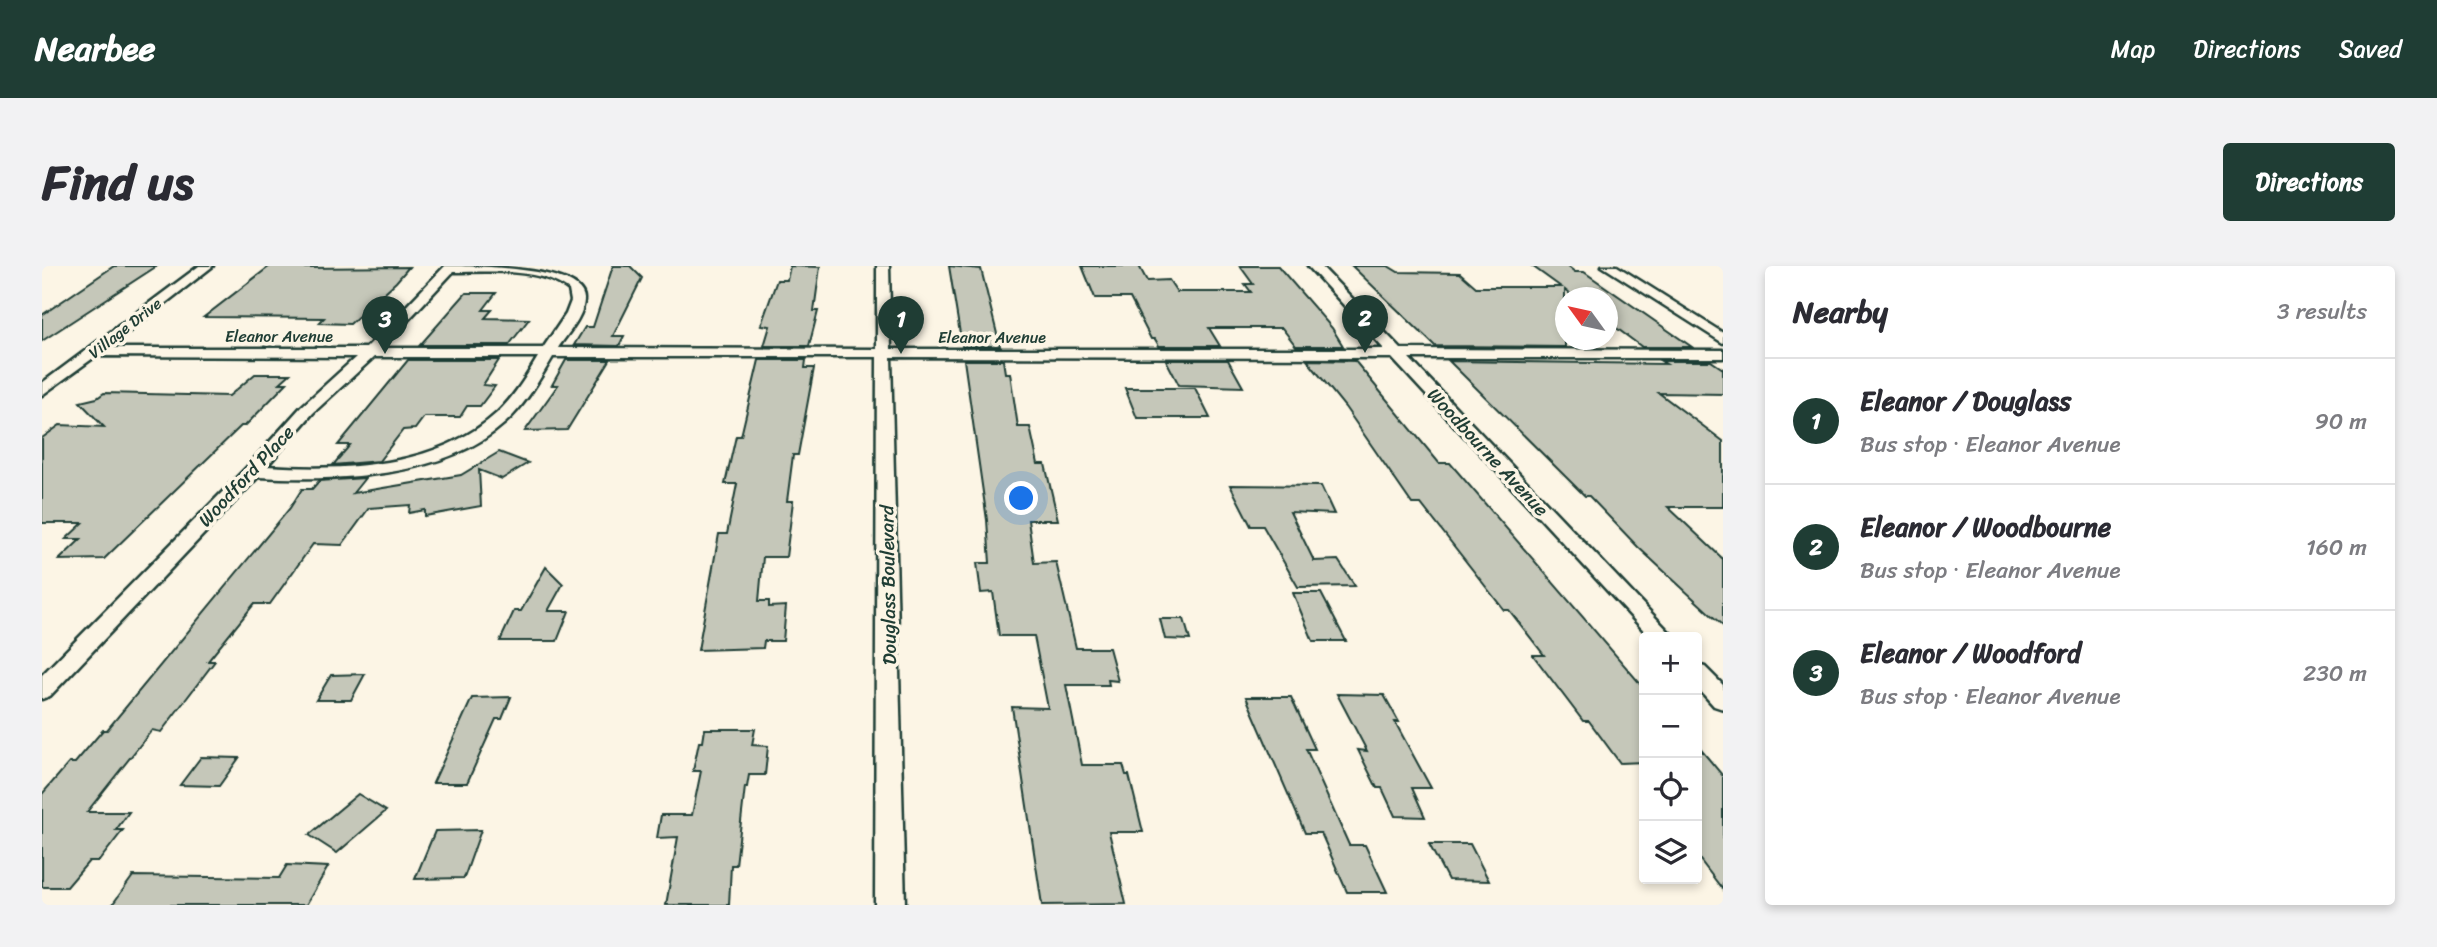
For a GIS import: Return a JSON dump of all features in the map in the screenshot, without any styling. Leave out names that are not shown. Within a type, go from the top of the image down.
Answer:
[{"type":"street","name":"Village Drive","points":[[42,390],[207,266]]},
{"type":"street","name":"Douglass Boulevard","points":[[883,266],[890,905]]},
{"type":"street","name":"Woodbourne Avenue","points":[[1314,266],[1658,632]]},
{"type":"street","points":[[1608,266],[1723,339]]},
{"type":"street","points":[[253,471],[303,474],[352,472],[398,464],[438,453],[476,436],[507,413],[531,382],[576,307],[578,299],[571,285],[558,277],[534,271],[452,267]]},
{"type":"street","name":"Woodford Place","points":[[42,690],[253,471],[307,410],[368,354],[452,267]]},
{"type":"street","name":"Eleanor Avenue","points":[[94,352],[1723,354]]},
{"type":"street","points":[[1702,678],[1723,700]]},
{"type":"building","points":[[114,266],[157,266],[42,341],[42,315]]},
{"type":"building","points":[[270,266],[409,267],[350,324],[319,323],[324,318],[204,317]]},
{"type":"building","points":[[613,266],[630,266],[642,278],[613,336],[624,336],[619,346],[574,345],[585,327],[593,327]]},
{"type":"building","points":[[790,266],[820,267],[814,311],[818,311],[809,346],[764,346],[770,326],[761,325],[777,280],[787,280]]},
{"type":"building","points":[[949,266],[981,269],[1000,346],[962,346]]},
{"type":"building","points":[[1082,266],[1139,266],[1147,281],[1169,280],[1177,292],[1251,292],[1245,284],[1253,284],[1240,266],[1278,266],[1332,328],[1343,346],[1296,346],[1282,328],[1209,328],[1220,346],[1159,346],[1155,339],[1151,339],[1130,298],[1095,298]]},
{"type":"building","points":[[1352,266],[1388,266],[1398,272],[1460,273],[1476,287],[1555,287],[1555,347],[1435,346]]},
{"type":"building","points":[[1532,266],[1567,266],[1575,272],[1584,272],[1606,287],[1561,287]]},
{"type":"building","points":[[466,293],[496,293],[483,310],[492,310],[485,318],[529,319],[509,345],[420,345]]},
{"type":"building","points":[[1618,296],[1692,347],[1642,347],[1618,329]]},
{"type":"building","points":[[408,360],[499,360],[483,385],[495,386],[480,406],[467,406],[460,417],[424,417],[415,429],[403,430],[379,461],[333,465],[350,445],[338,445]]},
{"type":"building","points":[[566,360],[610,360],[567,430],[525,431],[558,385],[552,385]]},
{"type":"building","points":[[759,360],[806,360],[805,368],[814,368],[798,455],[793,455],[787,501],[793,501],[786,557],[763,557],[759,601],[769,601],[769,607],[786,606],[783,641],[764,641],[763,648],[698,650],[719,534],[727,534],[737,484],[725,484],[736,436],[741,436]]},
{"type":"building","points":[[964,360],[1003,360],[1005,373],[1010,373],[1018,427],[1030,427],[1038,464],[1045,464],[1058,520],[1028,520],[1034,563],[1056,562],[1076,648],[1109,648],[1118,681],[1108,680],[1109,685],[1066,685],[1082,765],[1123,765],[1126,775],[1129,775],[1143,832],[1109,832],[1126,904],[1042,905],[1012,707],[1048,708],[1034,636],[999,636],[993,592],[981,593],[977,563],[990,563],[987,520]]},
{"type":"building","points":[[1166,360],[1228,360],[1243,387],[1179,385]]},
{"type":"building","points":[[1307,360],[1355,361],[1439,463],[1450,463],[1639,682],[1639,762],[1620,763],[1589,721],[1583,721],[1533,655],[1544,655],[1509,610],[1504,610],[1421,504],[1412,504],[1345,407]]},
{"type":"building","points":[[1449,361],[1666,364],[1661,361],[1711,361],[1723,369],[1723,394],[1659,393],[1723,441],[1723,507],[1668,507],[1723,559],[1723,626],[1638,547],[1589,496],[1585,496]]},
{"type":"building","points":[[255,374],[290,374],[280,383],[287,383],[245,426],[241,426],[104,559],[59,560],[81,539],[66,539],[83,523],[42,523],[42,438],[60,425],[104,427],[80,402],[97,398],[104,393],[229,396]]},
{"type":"building","points":[[1125,388],[1195,388],[1210,418],[1137,418]]},
{"type":"building","points":[[499,452],[528,463],[502,479],[479,470],[481,506],[425,516],[425,510],[409,513],[410,505],[369,508],[342,545],[313,544],[270,604],[254,604],[208,661],[215,661],[161,732],[152,730],[87,812],[129,812],[116,830],[123,830],[99,861],[89,861],[67,887],[42,887],[42,794],[69,763],[75,763],[103,730],[107,730],[290,508],[302,489],[312,489],[319,481],[365,478],[353,493],[461,475]]},
{"type":"building","points":[[1230,485],[1321,486],[1334,514],[1290,512],[1314,561],[1338,560],[1355,586],[1298,587],[1263,526],[1251,526]]},
{"type":"building","points":[[546,567],[563,584],[548,611],[569,611],[557,641],[500,641],[514,611],[521,611]]},
{"type":"building","points":[[1293,593],[1321,593],[1346,641],[1313,641]]},
{"type":"building","points":[[1160,619],[1184,619],[1190,640],[1165,639]]},
{"type":"building","points":[[365,674],[351,700],[316,700],[331,675]]},
{"type":"building","points":[[1337,694],[1384,695],[1399,722],[1395,722],[1431,788],[1412,788],[1425,817],[1395,816],[1382,788],[1377,788],[1358,750],[1367,751]]},
{"type":"building","points":[[511,697],[502,719],[496,719],[467,783],[433,783],[472,698]]},
{"type":"building","points":[[1246,697],[1291,697],[1315,749],[1306,749],[1349,845],[1365,845],[1387,892],[1347,892],[1321,833],[1305,833]]},
{"type":"building","points":[[705,729],[755,729],[752,745],[768,746],[765,775],[749,775],[745,787],[736,865],[731,865],[729,905],[666,905],[678,837],[657,838],[661,815],[692,815],[701,771],[693,771],[699,742],[703,742]]},
{"type":"building","points":[[1702,751],[1723,776],[1723,890],[1702,863]]},
{"type":"building","points":[[201,757],[239,758],[219,786],[180,785]]},
{"type":"building","points":[[358,794],[386,811],[337,853],[309,835]]},
{"type":"building","points":[[481,830],[464,878],[415,879],[435,831]]},
{"type":"building","points":[[1429,844],[1470,844],[1489,881],[1448,880]]},
{"type":"building","points":[[287,865],[328,867],[306,905],[112,905],[133,876],[279,878]]},
{"type":"place","name":"Eleanor / Woodbourne","points":[[1365,353]]},
{"type":"place","name":"Eleanor / Woodford","points":[[385,354]]},
{"type":"place","name":"Eleanor / Douglass","points":[[901,354]]}]
